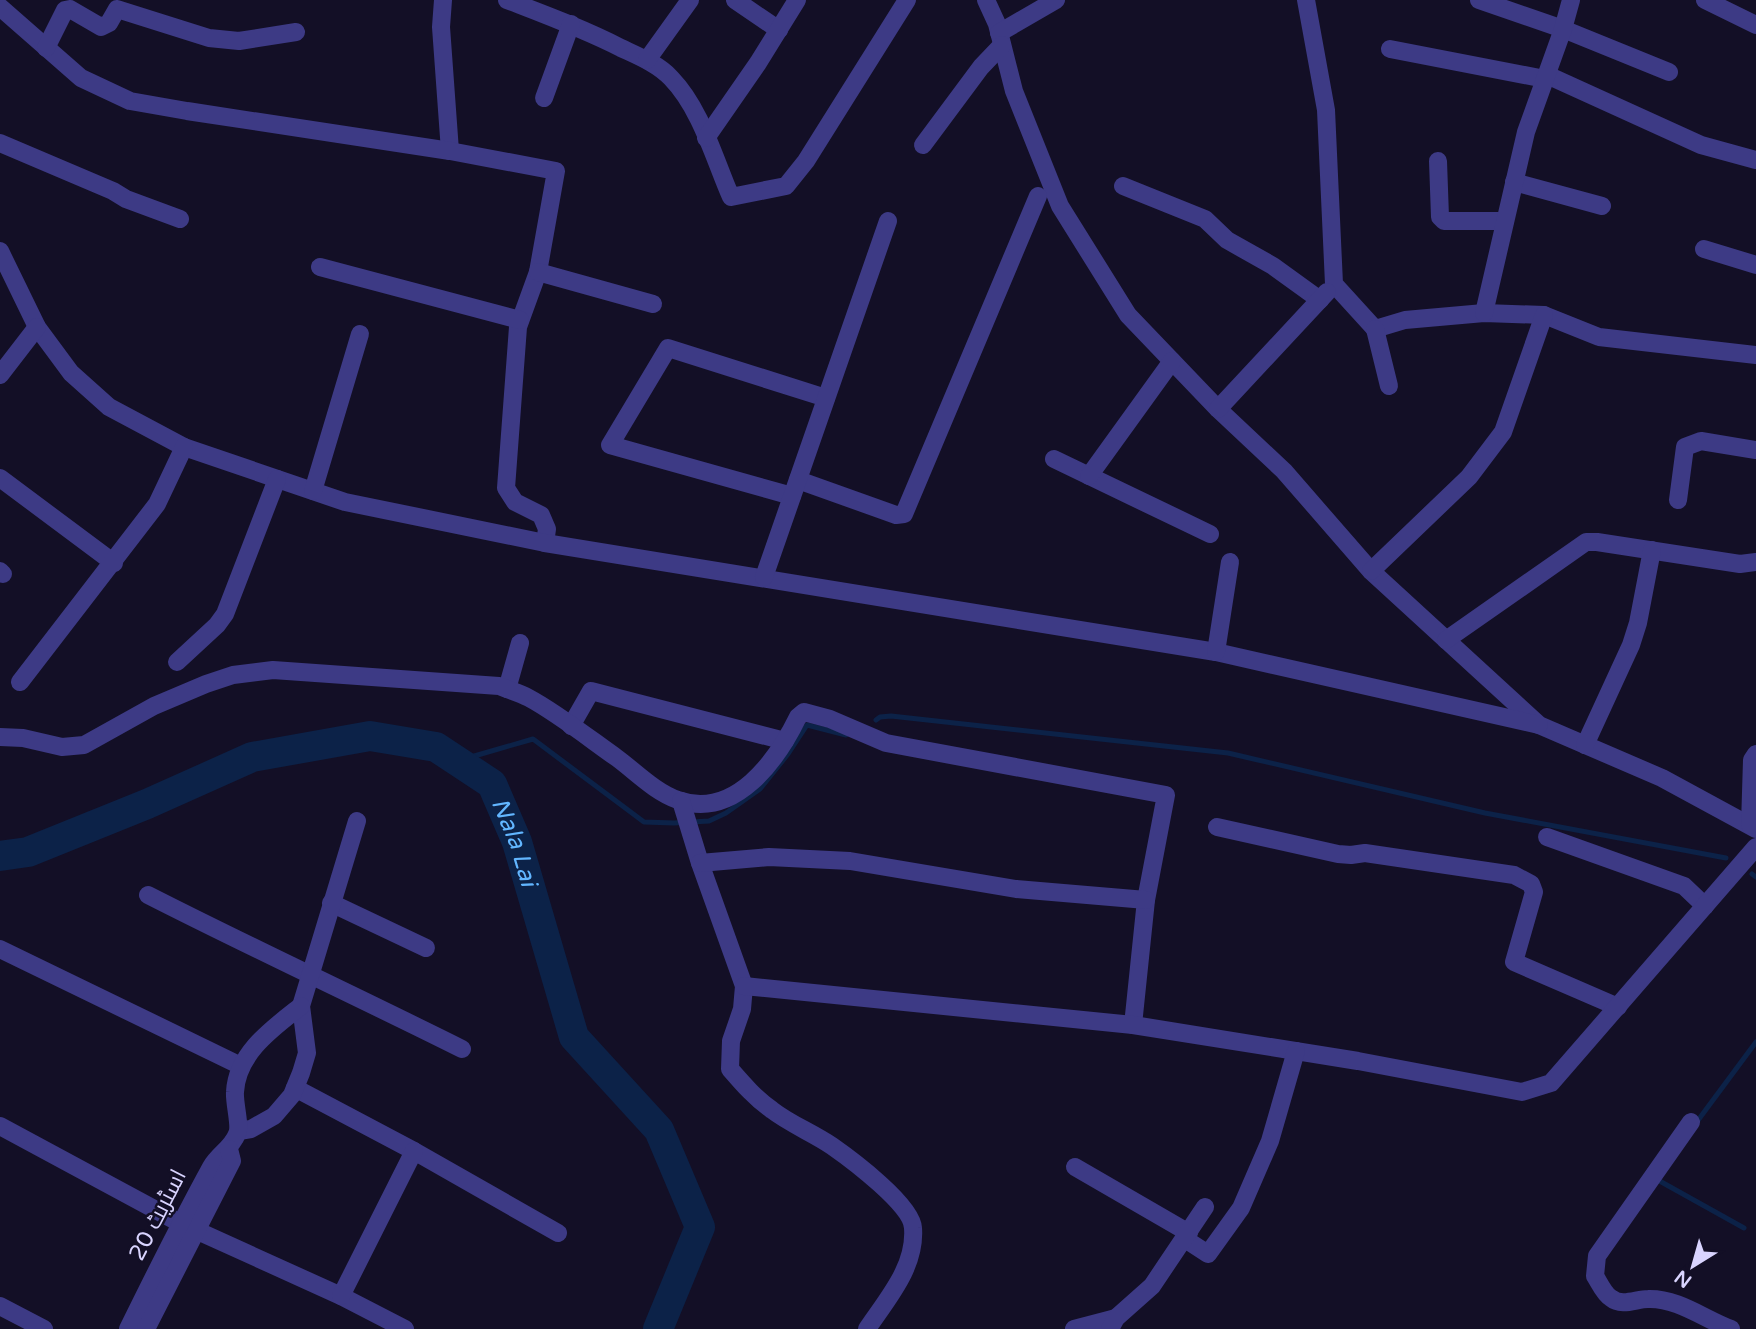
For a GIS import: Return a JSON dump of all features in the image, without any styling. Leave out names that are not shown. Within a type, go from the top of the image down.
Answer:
[{"type":"street","points":[[443,0],[441,27],[450,151]]},
{"type":"street","points":[[507,0],[571,24],[647,60],[670,77],[685,96],[731,197],[786,186],[806,161],[907,0]]},
{"type":"street","points":[[647,60],[690,0]]},
{"type":"street","points":[[735,0],[779,30]]},
{"type":"street","points":[[706,138],[797,0]]},
{"type":"street","points":[[986,0],[1001,39],[1014,91],[1060,206],[1128,316],[1218,409],[1284,471],[1371,572],[1539,725]]},
{"type":"street","points":[[923,145],[1001,39],[1056,0]]},
{"type":"street","points":[[1306,0],[1326,110],[1334,284],[1375,329],[1389,386]]},
{"type":"street","points":[[1479,0],[1563,29],[1669,72]]},
{"type":"street","points":[[1484,313],[1526,132],[1571,0]]},
{"type":"street","points":[[1705,0],[1756,25]]},
{"type":"street","points":[[0,7],[81,78],[130,100],[450,151],[556,171],[538,272],[520,320],[506,488],[516,502],[541,515],[547,529],[545,543]]},
{"type":"street","points":[[46,48],[65,10],[70,9],[102,27],[109,23],[117,9],[194,34],[239,41],[296,32]]},
{"type":"street","points":[[544,98],[571,24]]},
{"type":"street","points":[[1390,49],[1546,77],[1701,145],[1756,160]]},
{"type":"street","points":[[0,143],[126,199],[180,219]]},
{"type":"street","points":[[1438,161],[1440,217],[1444,221],[1505,221]]},
{"type":"street","points":[[1514,181],[1602,206]]},
{"type":"street","points":[[1123,186],[1205,219],[1227,240],[1273,266],[1320,300]]},
{"type":"street","points":[[826,398],[668,348],[610,445],[795,488],[896,515],[904,514],[1038,196]]},
{"type":"street","points":[[764,577],[888,221]]},
{"type":"street","points":[[1704,249],[1756,265]]},
{"type":"street","points":[[0,251],[37,327],[71,373],[94,397],[184,447],[345,502],[545,543],[1216,652],[1539,725],[1661,778],[1753,827],[1752,760],[1756,754]]},
{"type":"street","points":[[320,267],[520,320]]},
{"type":"street","points":[[538,272],[653,304]]},
{"type":"street","points":[[1218,409],[1334,284]]},
{"type":"street","points":[[1375,329],[1405,320],[1484,313],[1545,315],[1599,338],[1756,355]]},
{"type":"street","points":[[1371,572],[1469,477],[1503,432],[1545,315]]},
{"type":"street","points":[[0,375],[37,327]]},
{"type":"street","points":[[313,491],[360,334]]},
{"type":"street","points":[[1089,476],[1172,362]]},
{"type":"street","points":[[1678,500],[1685,447],[1701,441],[1756,450]]},
{"type":"street","points":[[20,682],[157,504],[184,447]]},
{"type":"street","points":[[1054,459],[1210,534]]},
{"type":"street","points":[[0,478],[114,563]]},
{"type":"street","points":[[177,662],[217,625],[225,614],[277,479]]},
{"type":"street","points":[[1446,640],[1586,542],[1740,564],[1756,562]]},
{"type":"street","points":[[1585,745],[1631,645],[1652,550]]},
{"type":"street","points":[[1216,652],[1230,562]]},
{"type":"street","points":[[507,689],[520,643]]},
{"type":"street","points":[[0,737],[23,738],[62,747],[84,745],[154,706],[206,684],[233,675],[273,670],[499,686],[528,697],[664,794],[687,803],[712,802],[737,793],[771,763],[798,717],[804,712],[830,719],[886,743],[1166,794],[1146,900],[1133,1025]]},
{"type":"street","points":[[571,726],[591,691],[785,740]]},
{"type":"street","points":[[681,801],[744,986],[742,1009],[731,1041],[730,1069],[746,1088],[773,1111],[833,1146],[900,1201],[914,1226],[912,1251],[903,1274],[867,1329]]},
{"type":"street","points":[[301,1006],[260,1041],[241,1066],[234,1094],[239,1131],[251,1129],[274,1116],[295,1088],[307,1053],[301,1006],[357,821]]},
{"type":"street","points":[[1217,827],[1338,854],[1365,853],[1514,876],[1531,884],[1534,892],[1514,962],[1618,1007]]},
{"type":"street","points":[[1547,836],[1685,886],[1705,906]]},
{"type":"street","points":[[744,986],[1133,1025],[1522,1092],[1551,1083],[1756,847]]},
{"type":"street","points":[[700,863],[769,857],[849,861],[1016,889],[1146,900]]},
{"type":"street","points":[[148,895],[463,1049]]},
{"type":"street","points":[[331,903],[426,948]]},
{"type":"street","points":[[0,948],[241,1066]]},
{"type":"street","points":[[1075,1167],[1187,1236],[1208,1254],[1241,1208],[1270,1141],[1296,1051]]},
{"type":"street","points":[[295,1088],[414,1151],[558,1233]]},
{"type":"street","points":[[1691,1122],[1597,1256],[1595,1276],[1611,1298],[1623,1303],[1648,1299],[1675,1303],[1731,1329]]},
{"type":"street","points":[[0,1126],[188,1227],[341,1296],[404,1329]]},
{"type":"street","name":"اسٹریٹ 20","points":[[128,1329],[188,1227],[218,1155],[229,1149],[239,1131]]},
{"type":"street","points":[[341,1296],[414,1151]]},
{"type":"street","points":[[1074,1329],[1113,1324],[1152,1286],[1205,1207]]},
{"type":"street","points":[[146,1329],[188,1227]]},
{"type":"street","points":[[0,1306],[44,1329]]},
{"type":"waterway","points":[[876,720],[891,716],[1228,753],[1485,813],[1726,858]]},
{"type":"waterway","points":[[457,761],[533,739],[644,822],[709,821],[726,813],[760,789],[807,725],[846,735]]},
{"type":"waterway","name":"Nala Lai","points":[[0,856],[28,852],[147,804],[252,757],[370,736],[436,747],[492,784],[517,842],[574,1037],[659,1130],[700,1227],[658,1329]]},
{"type":"waterway","points":[[1752,874],[1756,877]]},
{"type":"waterway","points":[[1696,1123],[1756,1042]]},
{"type":"waterway","points":[[1656,1179],[1744,1228]]}]
